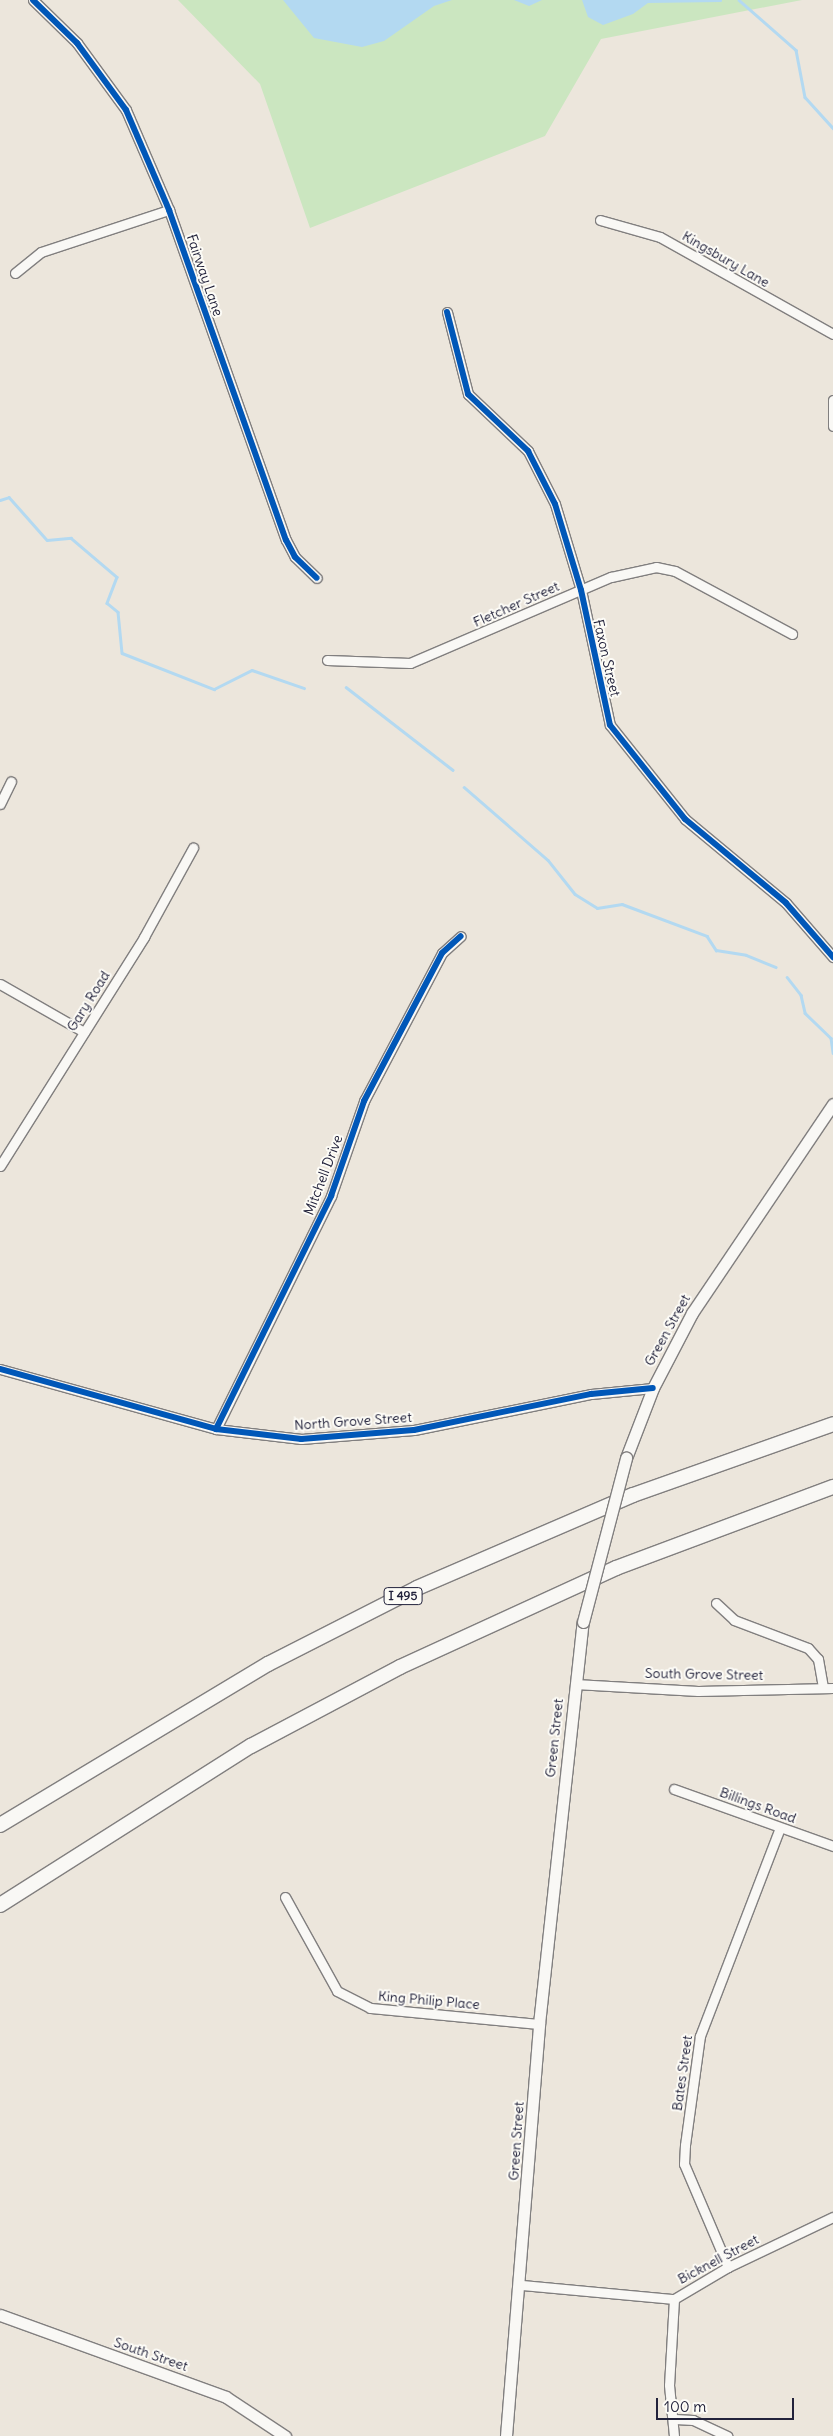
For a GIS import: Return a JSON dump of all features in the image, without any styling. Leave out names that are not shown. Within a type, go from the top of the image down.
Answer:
[{"type":"highway","name":"I 495","points":[[0,1825],[268,1664],[417,1588],[618,1501],[833,1424]]},
{"type":"highway","points":[[0,1905],[251,1746],[392,1670],[624,1565],[833,1487]]},
{"type":"main road","name":"Green Street","points":[[506,2436],[522,2285],[540,2024],[583,1622],[626,1458],[653,1388],[707,1289],[833,1104]]},
{"type":"main road","name":"South Street","points":[[0,2315],[226,2397],[284,2436]]},
{"type":"street","name":"Fairway Lane","points":[[33,0],[77,43],[126,110],[169,210],[286,540],[294,557],[317,578]]},
{"type":"street","points":[[15,273],[41,252],[169,210]]},
{"type":"street","name":"Kingsbury Lane","points":[[600,220],[660,237],[833,334]]},
{"type":"street","name":"Faxon Street","points":[[447,312],[468,394],[528,451],[543,474],[581,590],[610,725],[629,753],[685,818],[786,903],[833,957]]},
{"type":"street","points":[[833,400],[833,426]]},
{"type":"street","name":"Fletcher Street","points":[[327,660],[410,663],[581,590],[638,569],[675,571],[792,634]]},
{"type":"street","points":[[0,804],[12,781]]},
{"type":"street","name":"Gary Road","points":[[0,1166],[84,1032],[193,848]]},
{"type":"street","name":"Mitchell Drive","points":[[216,1429],[331,1196],[364,1101],[438,960],[461,936]]},
{"type":"street","points":[[0,984],[84,1032]]},
{"type":"street","name":"North Grove Street","points":[[0,1368],[216,1429],[302,1439],[414,1430],[591,1394],[653,1388]]},
{"type":"street","points":[[716,1603],[734,1620],[808,1648],[818,1659],[828,1688]]},
{"type":"street","name":"South Grove Street","points":[[575,1684],[698,1691],[828,1688]]},
{"type":"street","name":"Billings Road","points":[[674,1789],[833,1846]]},
{"type":"street","name":"Bates Street","points":[[728,2267],[684,2164],[686,2145],[700,2036],[780,1828]]},
{"type":"street","name":"King Philip Place","points":[[285,1897],[337,1991],[370,2008],[540,2024]]},
{"type":"street","name":"Bicknell Street","points":[[522,2285],[674,2299],[728,2267],[833,2217]]},
{"type":"street","points":[[674,2299],[669,2385],[675,2419],[674,2436]]},
{"type":"street","points":[[675,2419],[693,2420],[727,2436]]},
{"type":"green space","points":[[178,0],[802,0],[601,39],[545,136],[310,228],[260,84]]},
{"type":"water","points":[[283,0],[452,0],[434,6],[384,41],[362,47],[314,38]]},
{"type":"water","points":[[514,0],[542,0],[529,6]]},
{"type":"water","points":[[582,0],[652,0],[633,14],[603,25],[588,17]]},
{"type":"waterway","points":[[647,1],[720,0]]},
{"type":"waterway","points":[[739,0],[796,50],[805,97],[833,128]]},
{"type":"waterway","points":[[0,500],[9,497],[47,540],[71,538],[117,577],[107,603],[118,612],[122,653],[214,689],[252,670],[304,688]]},
{"type":"waterway","points":[[346,687],[453,770]]},
{"type":"waterway","points":[[464,787],[548,860],[575,894],[597,908],[622,904],[707,936],[716,950],[746,955],[776,967]]},
{"type":"waterway","points":[[787,977],[801,995],[805,1013],[831,1038],[833,1053]]},
{"type":"cycle path","points":[[33,0],[77,43],[126,110],[169,210],[286,540],[295,557],[317,578]]},
{"type":"cycle path","points":[[447,312],[468,394],[528,451],[555,504],[581,590],[610,725],[685,819],[786,903],[833,957]]},
{"type":"cycle path","points":[[216,1429],[331,1196],[364,1101],[442,953],[461,936]]},
{"type":"cycle path","points":[[0,1369],[216,1429],[301,1439],[414,1430],[591,1394],[653,1388]]}]
